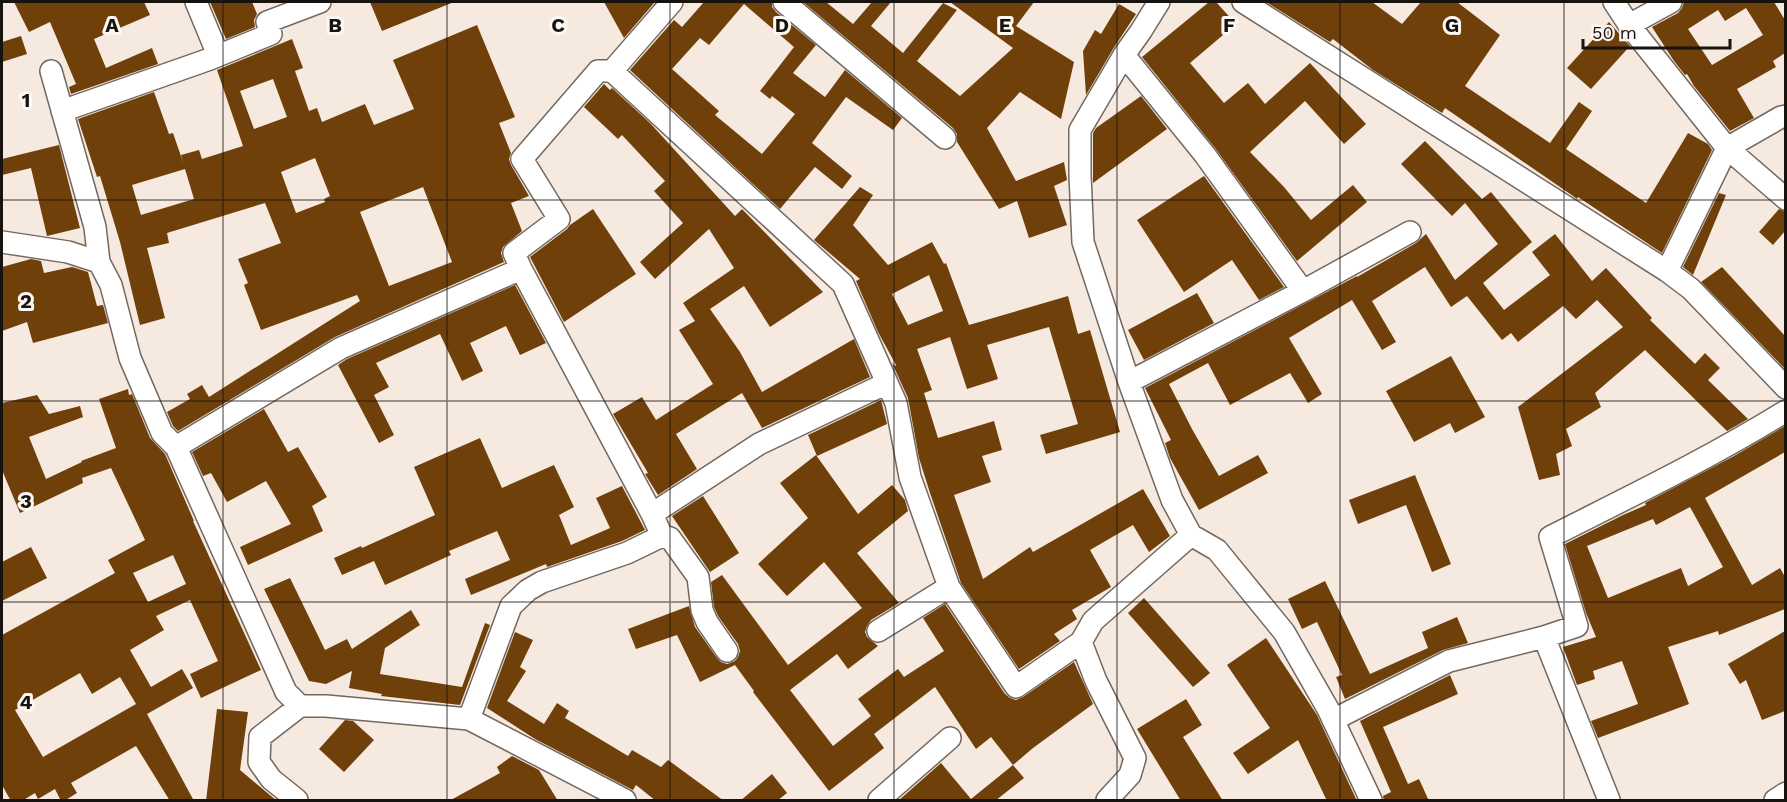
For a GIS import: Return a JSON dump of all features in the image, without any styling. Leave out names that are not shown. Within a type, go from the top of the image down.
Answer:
[{"type":"street","points":[[196,2],[218,55]]},
{"type":"street","points":[[62,111],[271,34],[267,22],[320,2]]},
{"type":"street","points":[[612,71],[672,2]]},
{"type":"street","points":[[784,2],[945,138]]},
{"type":"street","points":[[1159,2],[1124,55],[1080,130],[1083,242],[1129,382],[1172,500],[1191,535],[1217,550],[1284,632],[1334,720],[1371,801]]},
{"type":"street","points":[[1243,2],[1667,272],[1691,290],[1785,388]]},
{"type":"street","points":[[1614,2],[1629,25],[1727,148],[1785,199]]},
{"type":"street","points":[[1629,25],[1671,2]]},
{"type":"street","points":[[1124,55],[1205,155],[1303,291]]},
{"type":"street","points":[[51,71],[95,227],[99,262],[111,285],[130,358],[162,433],[176,447],[286,692],[300,706]]},
{"type":"street","points":[[662,536],[520,269],[514,253],[559,219],[522,159],[598,71],[612,71],[843,285],[896,403],[910,477],[950,587],[1016,687],[1081,642],[1093,621],[1191,535]]},
{"type":"street","points":[[1667,272],[1727,148],[1785,116]]},
{"type":"street","points":[[1129,382],[1410,232]]},
{"type":"street","points":[[2,242],[68,252],[99,262]]},
{"type":"street","points":[[176,447],[341,348],[520,269]]},
{"type":"street","points":[[652,514],[759,444],[887,383]]},
{"type":"street","points":[[1334,720],[1449,661],[1544,637],[1577,626],[1550,537],[1670,477],[1785,411]]},
{"type":"street","points":[[469,719],[511,606],[528,590],[542,582],[627,553],[662,536],[670,538],[698,577],[705,616],[727,651]]},
{"type":"street","points":[[878,631],[950,587]]},
{"type":"street","points":[[1544,637],[1609,801]]},
{"type":"street","points":[[1081,642],[1096,681],[1135,758],[1130,775],[1107,801]]},
{"type":"street","points":[[297,801],[271,779],[259,762],[260,737],[300,706],[326,706],[469,719],[625,801]]},
{"type":"street","points":[[879,801],[950,738]]},
{"type":"street","points":[[1775,801],[1785,793]]},
{"type":"building","points":[[14,2],[144,2],[150,15],[94,39],[106,68],[152,48],[158,64],[71,94],[69,87],[76,84],[50,22],[29,32]]},
{"type":"building","points":[[210,2],[252,2],[257,14],[254,20],[255,27],[226,39]]},
{"type":"building","points":[[370,2],[454,2],[382,31]]},
{"type":"building","points":[[604,2],[653,2],[654,3],[624,38]]},
{"type":"building","points":[[704,2],[772,2],[772,7],[776,12],[816,45],[793,73],[825,97],[845,70],[902,118],[893,130],[846,97],[812,143],[852,176],[842,189],[815,167],[780,209],[630,70],[674,20],[682,27]],"holes":[[[744,4],[794,47],[760,91],[770,99],[772,96],[795,114],[762,154],[715,115],[719,111],[672,69],[700,38],[709,45]]]},
{"type":"building","points":[[803,2],[826,2],[853,24],[872,2],[891,2],[871,26],[903,53],[943,3],[957,10],[917,61],[960,96],[1013,48],[950,2],[1034,2],[1016,26],[1074,62],[1061,119],[1020,92],[987,128],[1016,181],[1064,162],[1067,180],[1054,186],[1067,225],[1029,238],[1017,201],[999,209],[957,142],[957,134],[953,128]]},
{"type":"building","points":[[1209,2],[1216,2],[1236,24],[1190,63],[1224,103],[1248,83],[1265,104],[1310,63],[1366,124],[1344,144],[1305,101],[1250,152],[1284,187],[1311,220],[1353,185],[1367,202],[1297,261],[1215,148],[1142,57]]},
{"type":"building","points":[[1266,2],[1372,2],[1402,24],[1421,2],[1457,2],[1500,35],[1465,86],[1550,143],[1579,102],[1592,111],[1566,149],[1646,203],[1688,133],[1708,144],[1712,150],[1662,253],[1578,197],[1577,199],[1445,108],[1442,113],[1373,70],[1333,39],[1330,42]]},
{"type":"building","points":[[1684,2],[1774,2],[1785,20],[1785,53],[1773,61],[1776,67],[1737,89],[1754,118],[1730,131],[1687,74],[1685,75],[1674,61],[1652,27],[1678,13]],"holes":[[[1746,8],[1763,35],[1712,65],[1688,29],[1718,10],[1725,21]]]},
{"type":"building","points":[[1119,4],[1136,14],[1086,95],[1083,51],[1095,30],[1101,34]]},
{"type":"building","points":[[1609,22],[1630,46],[1591,89],[1567,68]]},
{"type":"building","points":[[477,25],[515,117],[499,123],[511,153],[509,159],[511,165],[529,196],[511,203],[522,231],[503,247],[501,253],[504,262],[335,337],[178,431],[173,426],[167,412],[190,399],[187,394],[202,385],[209,397],[360,301],[357,295],[261,330],[244,285],[248,283],[238,259],[281,243],[265,203],[167,233],[169,243],[147,248],[165,318],[140,325],[120,242],[100,176],[97,177],[78,119],[154,92],[169,134],[173,133],[183,162],[181,155],[199,150],[202,159],[243,146],[217,70],[292,39],[303,68],[295,71],[309,111],[317,108],[322,122],[365,104],[374,125],[414,109],[393,60]],"holes":[[[273,79],[287,117],[254,129],[240,91]],[[315,158],[330,196],[324,199],[325,202],[296,213],[281,172]],[[185,169],[194,199],[141,215],[132,185]],[[423,187],[452,262],[389,286],[360,212]]]},
{"type":"building","points":[[21,36],[27,54],[2,62],[2,42]]},
{"type":"building","points":[[604,84],[610,90],[612,88],[650,123],[735,216],[742,209],[823,292],[770,327],[744,286],[710,309],[740,352],[762,392],[854,339],[870,377],[762,428],[742,393],[676,434],[697,469],[658,495],[645,474],[648,473],[613,414],[642,397],[656,420],[713,384],[679,330],[695,321],[683,303],[734,268],[709,229],[655,279],[640,262],[683,223],[654,191],[665,181],[622,135],[618,139],[584,107]]},
{"type":"building","points":[[1141,96],[1167,129],[1093,183],[1093,133],[1096,128]]},
{"type":"building","points":[[1425,141],[1482,199],[1491,192],[1532,242],[1483,283],[1504,310],[1550,275],[1532,252],[1555,234],[1592,281],[1606,268],[1652,318],[1650,320],[1695,364],[1705,353],[1720,368],[1708,380],[1748,419],[1727,431],[1645,350],[1595,393],[1601,407],[1566,429],[1572,446],[1556,454],[1560,475],[1539,480],[1518,407],[1623,327],[1597,300],[1576,319],[1563,306],[1518,342],[1511,333],[1502,340],[1467,296],[1451,307],[1425,267],[1372,301],[1396,342],[1382,350],[1352,300],[1289,338],[1322,394],[1308,403],[1290,373],[1230,405],[1208,363],[1169,384],[1219,476],[1258,455],[1268,473],[1199,510],[1170,458],[1165,443],[1171,440],[1145,388],[1357,277],[1416,243],[1426,234],[1455,280],[1498,244],[1465,203],[1452,216],[1401,164]]},
{"type":"building","points":[[59,145],[80,228],[47,236],[31,168],[2,175],[2,159]]},
{"type":"building","points":[[1204,176],[1284,287],[1259,300],[1232,260],[1184,292],[1137,220]]},
{"type":"building","points":[[860,187],[873,195],[853,225],[888,265],[932,242],[944,264],[946,263],[969,325],[1068,296],[1078,334],[1090,330],[1120,432],[1046,454],[1040,435],[1078,424],[1049,327],[987,345],[998,379],[967,389],[950,337],[917,349],[932,390],[924,393],[938,438],[994,421],[1002,450],[982,456],[991,482],[954,495],[983,579],[1030,547],[1033,552],[1143,489],[1170,536],[1149,552],[1133,525],[1090,550],[1111,587],[1072,610],[1077,619],[1054,634],[1060,641],[1019,669],[961,583],[919,458],[908,398],[892,363],[896,365],[878,332],[856,281],[860,279],[814,240]],"holes":[[[929,275],[943,311],[908,325],[892,294]]]},
{"type":"building","points":[[1719,193],[1726,195],[1693,275],[1683,267]]},
{"type":"building","points":[[593,209],[636,274],[564,322],[530,257]]},
{"type":"building","points":[[1779,209],[1785,211],[1785,231],[1773,245],[1759,232]]},
{"type":"building","points":[[31,259],[41,261],[44,273],[72,267],[88,272],[97,306],[103,305],[108,323],[33,343],[27,322],[2,331],[2,267]]},
{"type":"building","points":[[1722,267],[1785,336],[1785,369],[1701,282]]},
{"type":"building","points":[[515,285],[546,343],[520,355],[506,326],[470,343],[483,371],[462,381],[440,334],[376,363],[389,387],[374,395],[394,435],[379,443],[338,365]]},
{"type":"building","points":[[1197,293],[1214,323],[1144,360],[1128,330]]},
{"type":"building","points":[[1451,356],[1485,417],[1455,433],[1450,423],[1414,442],[1386,391]]},
{"type":"building","points":[[128,389],[129,395],[132,394],[150,438],[165,454],[261,670],[201,698],[190,674],[218,661],[190,600],[156,616],[164,630],[130,650],[151,687],[182,669],[193,688],[147,714],[194,801],[170,801],[136,746],[71,783],[77,793],[64,801],[61,801],[55,789],[38,799],[35,793],[22,801],[11,801],[2,785],[2,635],[115,573],[108,560],[145,540],[111,468],[82,478],[83,483],[20,513],[2,470],[2,403],[37,395],[49,414],[80,406],[83,417],[29,437],[46,479],[81,461],[116,448],[99,399]],"holes":[[[173,555],[186,584],[148,602],[133,573]],[[80,673],[92,694],[120,677],[136,704],[43,757],[15,710]]]},
{"type":"building","points":[[881,400],[887,424],[817,456],[808,435]]},
{"type":"building","points":[[264,409],[288,452],[298,447],[327,497],[312,506],[323,531],[248,565],[240,547],[291,524],[266,481],[227,502],[211,473],[203,476],[192,452]]},
{"type":"building","points":[[1785,426],[1785,452],[1705,498],[1752,585],[1780,568],[1785,577],[1785,609],[1719,635],[1718,631],[1668,647],[1689,704],[1598,738],[1591,721],[1638,704],[1622,661],[1593,671],[1595,679],[1577,685],[1563,647],[1596,637],[1586,613],[1565,544],[1646,505],[1645,503]],"holes":[[[1690,507],[1723,567],[1688,586],[1681,568],[1608,598],[1587,546],[1653,519],[1656,525]]]},
{"type":"building","points":[[480,438],[502,488],[554,465],[574,507],[559,515],[571,545],[610,528],[596,498],[622,486],[645,530],[622,541],[547,567],[546,564],[471,595],[465,579],[510,560],[497,531],[449,551],[451,555],[385,585],[374,561],[342,575],[334,558],[435,515],[414,467]]},
{"type":"building","points":[[816,455],[858,514],[892,485],[905,500],[908,511],[857,553],[899,603],[871,620],[867,626],[865,632],[867,637],[878,646],[848,669],[837,654],[790,690],[833,746],[871,716],[858,699],[898,669],[904,677],[944,651],[923,618],[945,604],[1005,694],[1010,698],[1016,700],[1023,697],[1074,662],[1093,704],[1013,765],[991,737],[976,749],[935,687],[874,734],[884,748],[829,791],[735,665],[700,682],[677,635],[636,649],[628,629],[689,606],[695,627],[717,658],[727,664],[735,661],[740,651],[738,644],[714,607],[711,582],[722,575],[788,665],[862,608],[824,562],[787,596],[758,564],[808,518],[780,483]]},
{"type":"building","points":[[1415,475],[1451,564],[1432,572],[1406,505],[1358,524],[1349,500]]},
{"type":"building","points":[[703,496],[739,553],[710,572],[672,516]]},
{"type":"building","points":[[31,547],[47,578],[2,601],[2,562]]},
{"type":"building","points":[[290,578],[325,650],[347,639],[352,649],[411,610],[420,625],[385,648],[380,674],[462,687],[485,623],[490,625],[460,705],[381,696],[382,694],[349,688],[352,671],[326,684],[309,681],[264,589]]},
{"type":"building","points":[[1325,581],[1370,674],[1428,648],[1422,632],[1457,617],[1468,643],[1443,650],[1345,699],[1336,677],[1342,675],[1317,622],[1302,629],[1288,599]]},
{"type":"building","points":[[1144,598],[1210,673],[1193,687],[1128,613]]},
{"type":"building","points":[[1785,631],[1785,711],[1762,720],[1746,680],[1740,684],[1728,664]]},
{"type":"building","points":[[515,632],[533,640],[520,667],[526,671],[507,701],[544,724],[557,703],[569,711],[565,718],[628,756],[632,750],[661,767],[668,760],[724,801],[656,801],[636,785],[633,790],[535,739],[487,708]]},
{"type":"building","points":[[1266,638],[1317,715],[1357,801],[1327,801],[1298,740],[1248,774],[1233,753],[1270,728],[1227,665]]},
{"type":"building","points":[[1450,675],[1458,694],[1383,727],[1408,784],[1419,779],[1429,801],[1384,801],[1383,796],[1391,792],[1360,721]]},
{"type":"building","points":[[1186,699],[1202,725],[1183,737],[1223,801],[1181,801],[1137,729]]},
{"type":"building","points":[[217,709],[248,712],[240,770],[277,801],[206,801]]},
{"type":"building","points":[[345,720],[353,721],[374,740],[344,772],[319,749]]},
{"type":"building","points":[[512,756],[539,770],[558,801],[449,801],[500,773],[497,767]]},
{"type":"building","points":[[941,763],[971,799],[1013,765],[1024,778],[995,801],[898,801]]},
{"type":"building","points":[[772,774],[787,793],[777,801],[740,801]]}]
